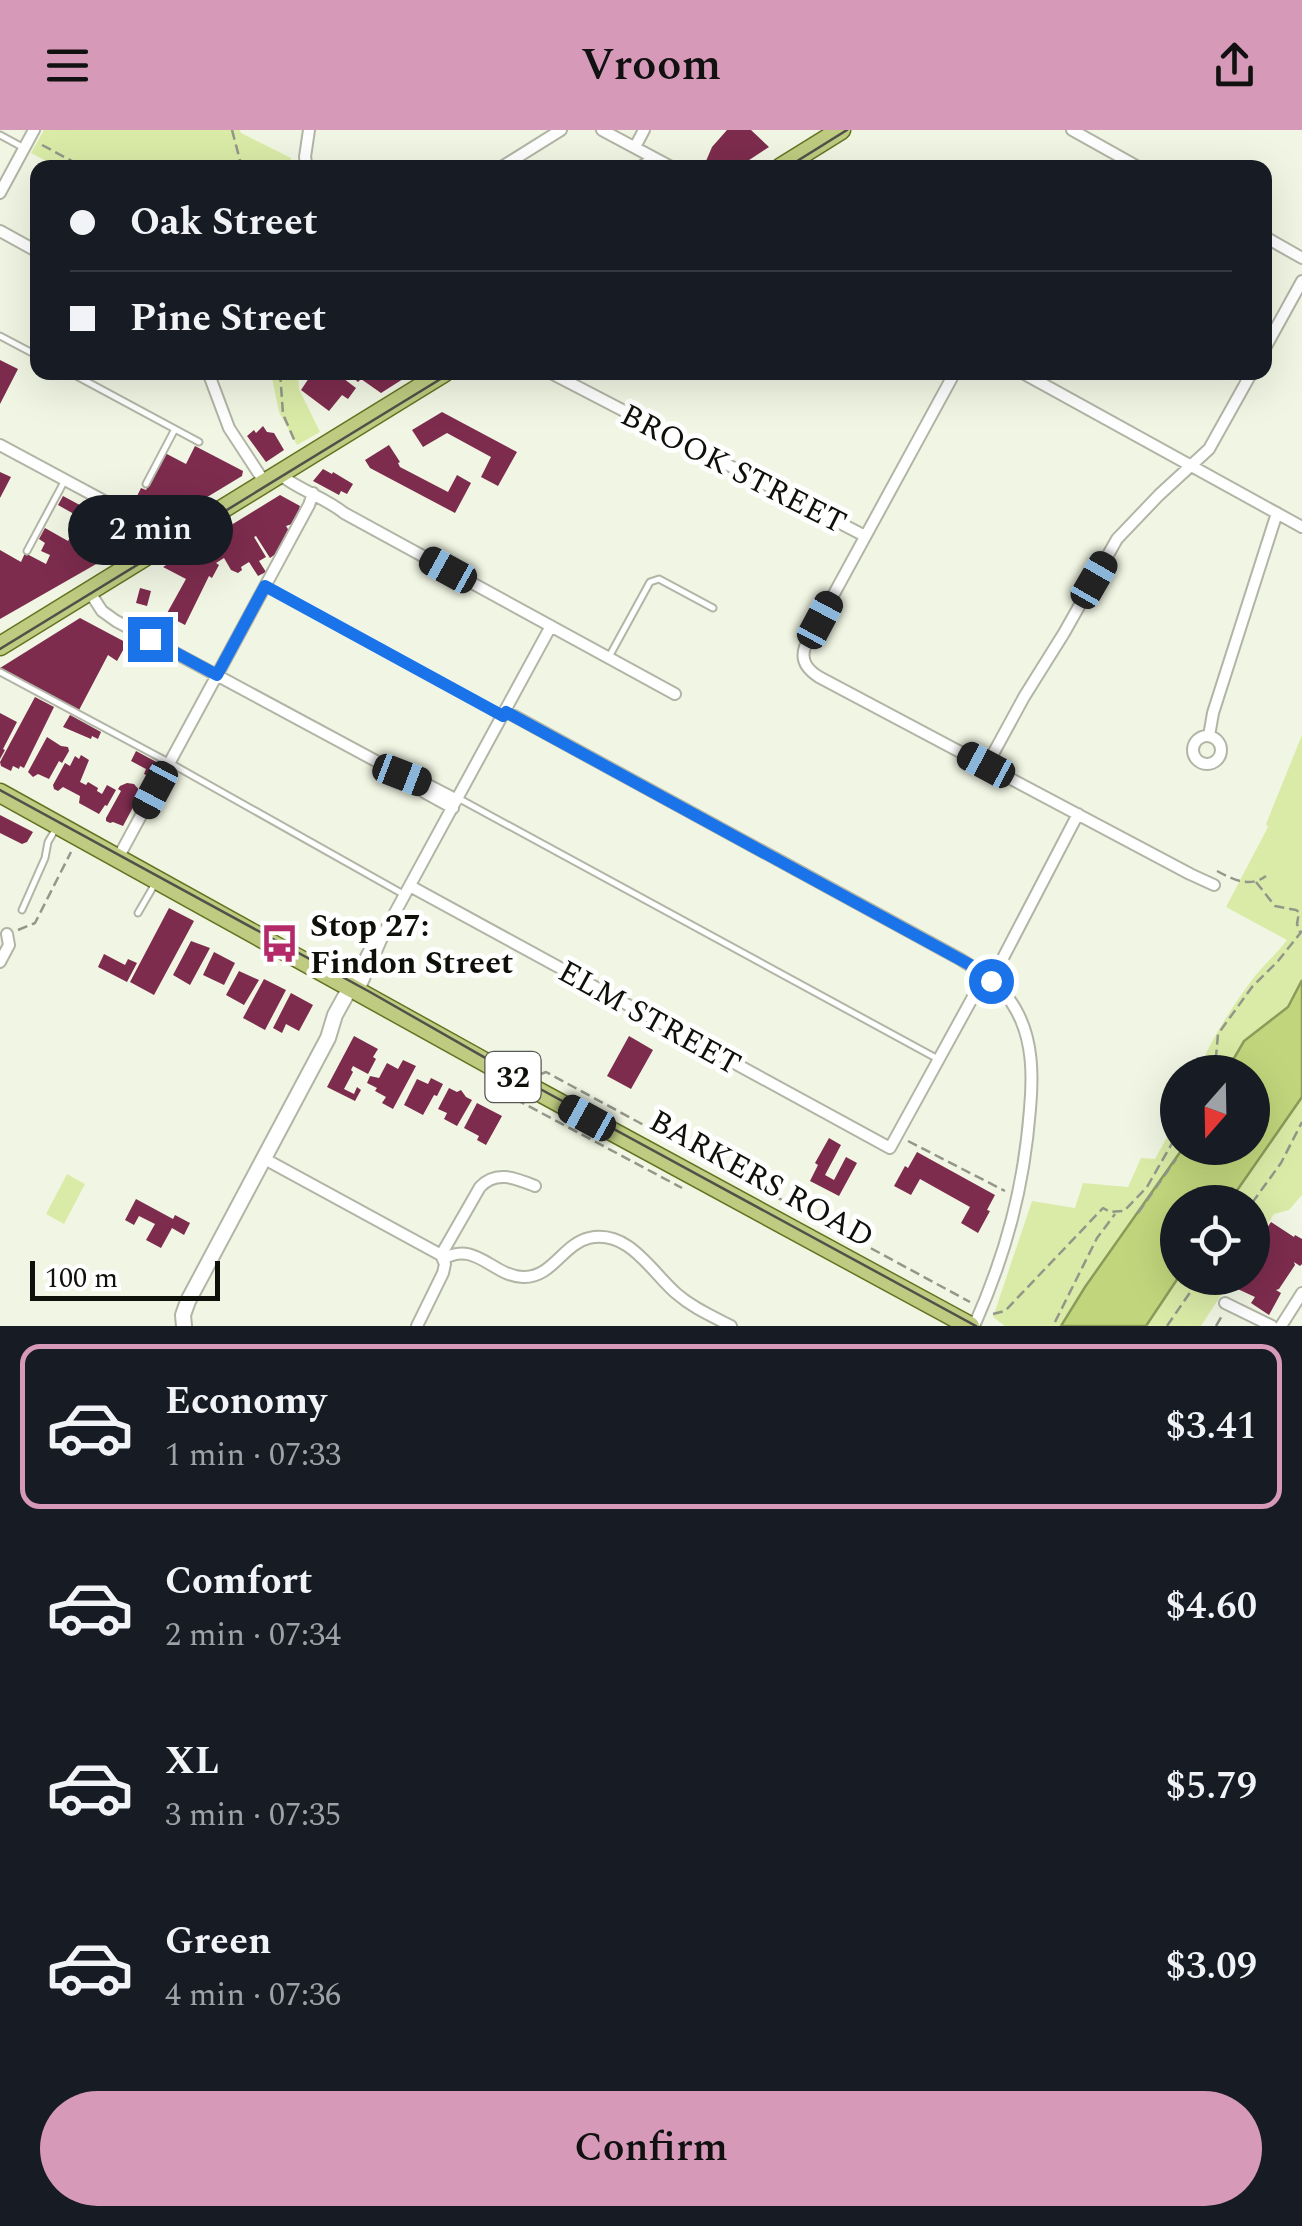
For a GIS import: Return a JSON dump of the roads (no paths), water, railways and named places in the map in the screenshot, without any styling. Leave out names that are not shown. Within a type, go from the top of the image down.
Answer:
[{"type":"main road","points":[[792,160],[837,131]]},
{"type":"main road","points":[[0,646],[431,380]]},
{"type":"main road","name":"BARKERS ROAD","points":[[0,793],[972,1326]]},
{"type":"street","points":[[306,160],[309,130]]},
{"type":"street","points":[[513,160],[561,130]]},
{"type":"street","points":[[602,130],[659,160]]},
{"type":"street","points":[[634,148],[644,130]]},
{"type":"street","points":[[1072,130],[1126,160]]},
{"type":"street","points":[[0,193],[29,139]]},
{"type":"street","points":[[0,231],[30,248]]},
{"type":"street","points":[[1272,241],[1302,258]]},
{"type":"street","points":[[1272,335],[1302,281]]},
{"type":"street","points":[[211,380],[229,428],[272,478],[313,493],[675,694]]},
{"type":"street","name":"BROOK STREET","points":[[564,380],[865,536]]},
{"type":"street","points":[[951,380],[803,658],[810,670],[1214,885]]},
{"type":"street","points":[[1035,380],[1302,526]]},
{"type":"street","points":[[986,765],[1123,531],[1209,449],[1248,380]]},
{"type":"street","points":[[0,445],[147,524],[166,544]]},
{"type":"street","points":[[118,858],[313,493]]},
{"type":"street","points":[[1209,736],[1212,714],[1276,513]]},
{"type":"street","points":[[88,591],[107,615],[456,802]]},
{"type":"street","points":[[184,1326],[188,1301],[551,626]]},
{"type":"street","points":[[504,714],[960,959],[1007,996],[1029,1047],[1031,1094],[1025,1168],[1009,1234],[972,1326]]},
{"type":"street","points":[[938,1060],[1078,814]]},
{"type":"street","name":"ELM STREET","points":[[408,891],[890,1148],[938,1060]]},
{"type":"street","points":[[0,962],[8,945],[7,934]]},
{"type":"street","points":[[263,1158],[442,1257],[467,1253],[510,1274],[525,1277],[546,1270],[581,1241],[608,1238],[640,1256],[676,1294],[730,1326]]},
{"type":"street","points":[[417,1326],[443,1273],[442,1257],[480,1187],[488,1179],[505,1177],[535,1186]]},
{"type":"street","points":[[1281,1326],[1302,1293]]},
{"type":"street","points":[[1226,1303],[1272,1326]]},
{"type":"lane","points":[[0,135],[29,139]]},
{"type":"lane","points":[[646,160],[652,156]]},
{"type":"lane","points":[[0,336],[30,352]]},
{"type":"lane","points":[[84,380],[199,442]]},
{"type":"lane","points":[[146,484],[175,429]]},
{"type":"lane","points":[[27,551],[65,480]]},
{"type":"lane","points":[[608,658],[650,582],[659,579],[713,608]]},
{"type":"lane","points":[[265,586],[504,714]]},
{"type":"lane","points":[[0,672],[408,891]]},
{"type":"lane","points":[[456,802],[938,1060]]},
{"type":"lane","points":[[22,910],[58,825]]},
{"type":"lane","points":[[138,913],[157,879]]},
{"type":"tram line","points":[[799,160],[847,130]]},
{"type":"tram line","points":[[0,649],[439,380]]},
{"type":"tram line","points":[[0,790],[976,1326]]},
{"type":"place","name":"Stop 27: Findon Street","points":[[280,943]]}]
